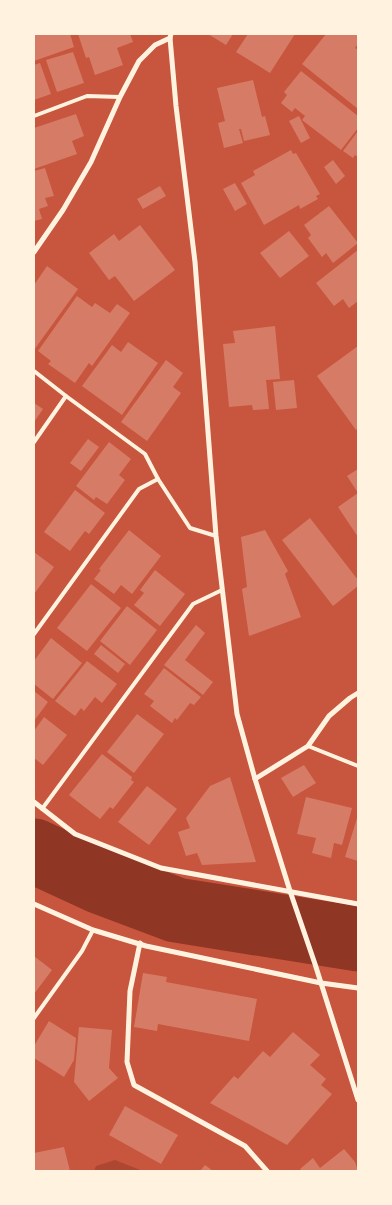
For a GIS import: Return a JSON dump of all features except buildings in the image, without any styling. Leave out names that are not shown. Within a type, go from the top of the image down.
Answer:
[{"type":"street","points":[[34,252],[63,210],[91,162],[120,96],[139,61],[155,45],[171,36],[176,106],[195,262],[216,536],[237,714],[290,891],[358,1100]]},
{"type":"street","points":[[255,779],[308,746],[329,716],[350,698],[358,694]]},
{"type":"street","points":[[34,802],[75,834],[161,868],[358,904]]},
{"type":"street","points":[[34,904],[93,930],[140,943],[321,983],[358,988]]},
{"type":"street","points":[[140,943],[130,991],[127,1062],[134,1085],[245,1146],[266,1171]]},
{"type":"lane","points":[[34,116],[87,96],[120,96]]},
{"type":"lane","points":[[34,371],[145,454],[158,479],[190,528],[216,536]]},
{"type":"lane","points":[[34,442],[66,396]]},
{"type":"lane","points":[[34,634],[139,489],[158,479]]},
{"type":"lane","points":[[42,810],[193,604],[222,590]]},
{"type":"lane","points":[[308,746],[358,766]]},
{"type":"lane","points":[[34,1018],[82,951],[93,930]]},
{"type":"shaded area","points":[[115,1160],[143,1171],[94,1171],[96,1166]]},
{"type":"waterway","points":[[34,851],[99,881],[176,910],[358,939]]}]
